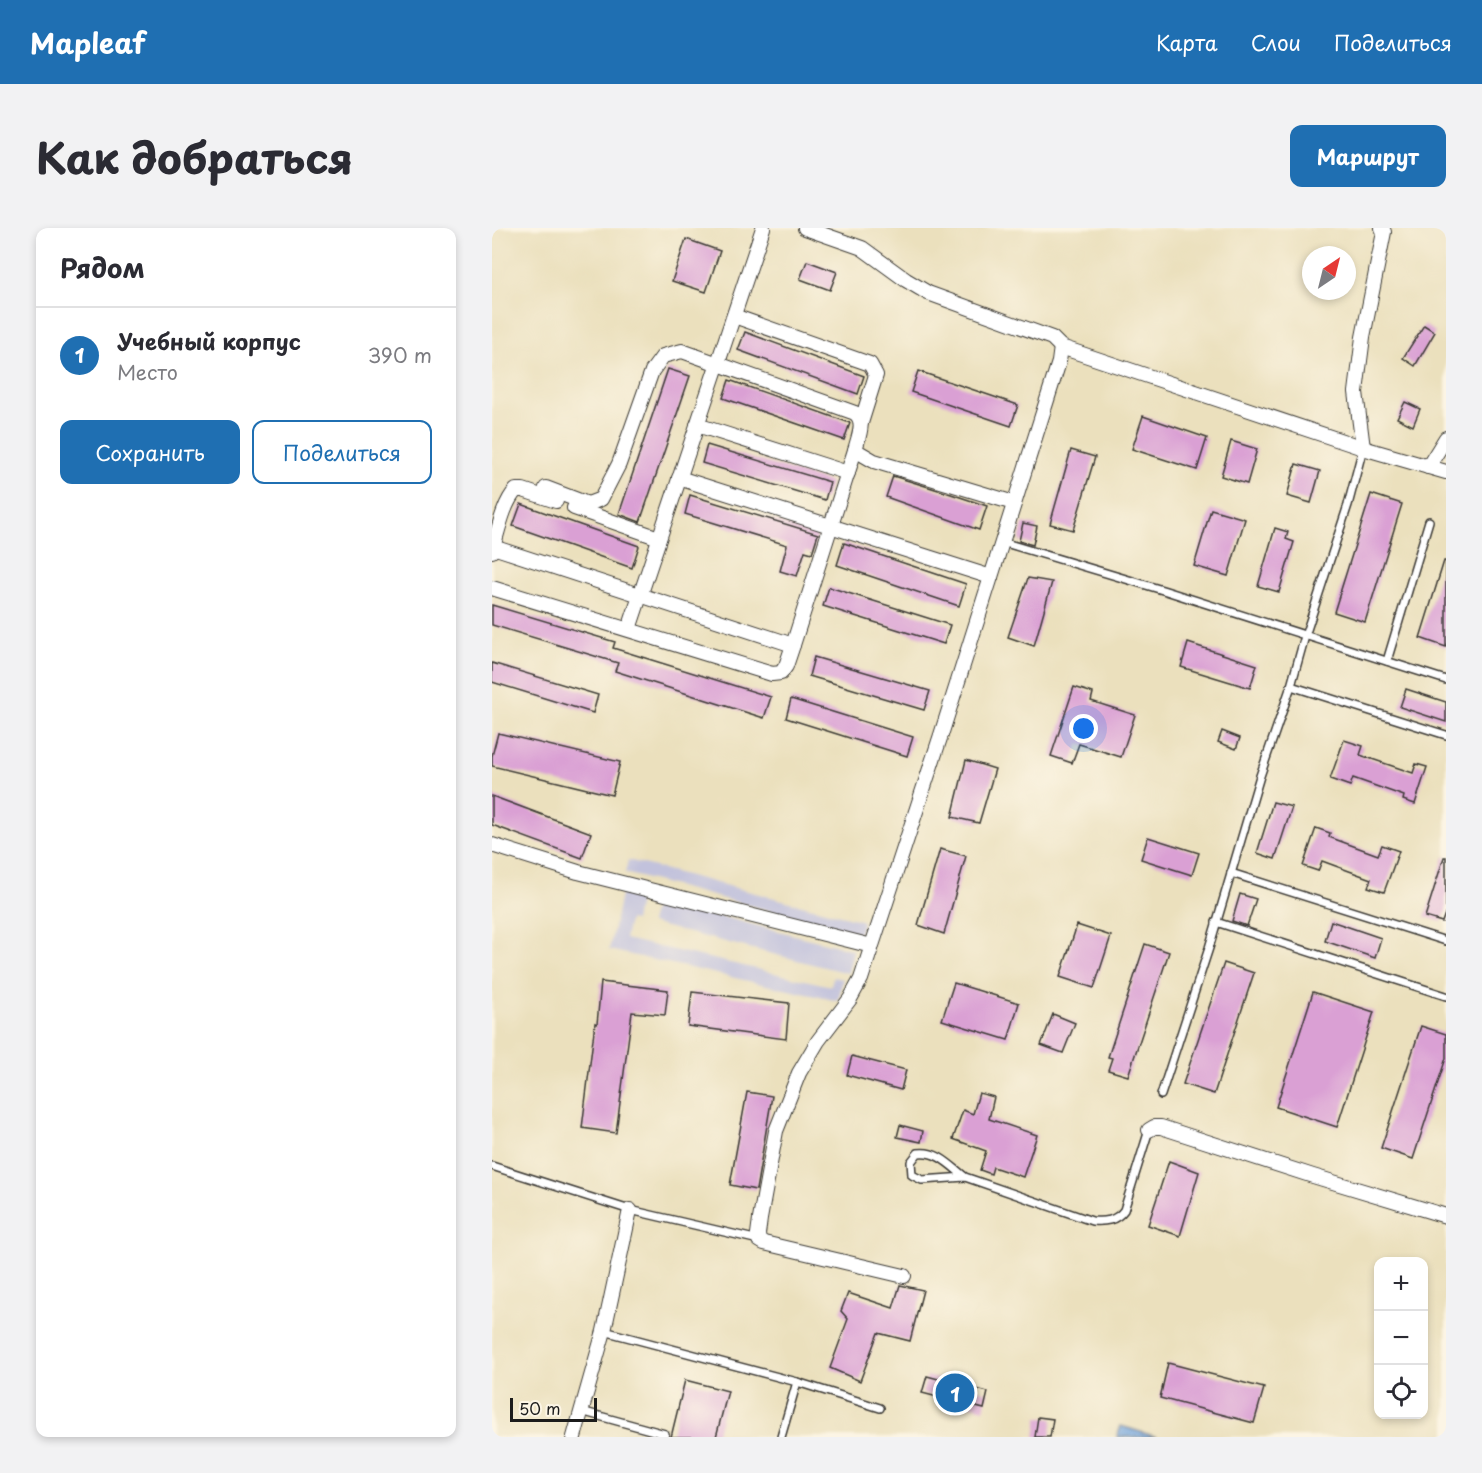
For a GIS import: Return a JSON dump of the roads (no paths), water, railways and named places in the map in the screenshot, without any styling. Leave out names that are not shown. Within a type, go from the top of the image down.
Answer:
[{"type":"street","points":[[629,629],[763,228]]},
{"type":"street","points":[[805,228],[862,248],[928,293],[1052,338],[1061,347],[1363,448],[1446,472]]},
{"type":"street","points":[[1363,448],[1356,392],[1363,337],[1384,232],[1382,228]]},
{"type":"street","points":[[492,588],[772,674],[781,673],[786,666],[848,473],[876,375],[870,364],[734,316]]},
{"type":"street","points":[[904,1276],[764,1243],[759,1240],[758,1234],[760,1219],[776,1131],[799,1073],[818,1041],[850,999],[861,979],[991,577],[1059,362],[1061,347]]},
{"type":"street","points":[[546,489],[588,504],[601,499],[619,464],[652,371],[663,356],[682,351],[855,413],[860,417],[861,423]]},
{"type":"street","points":[[697,424],[848,473]]},
{"type":"street","points":[[1428,467],[1446,438]]},
{"type":"street","points":[[855,450],[874,461],[1014,503]]},
{"type":"street","points":[[680,478],[991,577]]},
{"type":"street","points":[[659,538],[523,490],[516,490],[511,495],[505,509],[493,549],[793,645]]},
{"type":"street","points":[[492,845],[578,872],[872,946]]},
{"type":"street","points":[[1149,1130],[1154,1126],[1161,1127],[1446,1216]]},
{"type":"street","points":[[574,1437],[604,1330],[630,1210]]},
{"type":"lane","points":[[1161,1095],[1260,776],[1348,506],[1363,448]]},
{"type":"lane","points":[[1387,661],[1429,521]]},
{"type":"lane","points":[[1002,542],[1166,591],[1446,680]]},
{"type":"lane","points":[[1291,686],[1446,735]]},
{"type":"lane","points":[[1231,873],[1446,941]]},
{"type":"lane","points":[[1216,922],[1446,996]]},
{"type":"lane","points":[[964,1178],[939,1156],[926,1152],[918,1152],[910,1162],[912,1175],[922,1180],[964,1178],[1092,1221],[1104,1222],[1118,1217],[1124,1210],[1149,1130]]},
{"type":"lane","points":[[492,1166],[630,1210],[759,1240]]},
{"type":"lane","points":[[604,1330],[797,1382],[880,1408]]},
{"type":"lane","points":[[782,1437],[797,1382]]},
{"type":"lane","points":[[581,1411],[665,1434]]},
{"type":"water","points":[[1121,1426],[1157,1437],[1117,1437]]},
{"type":"place","name":"Учебный корпус","points":[[955,1393]]}]
